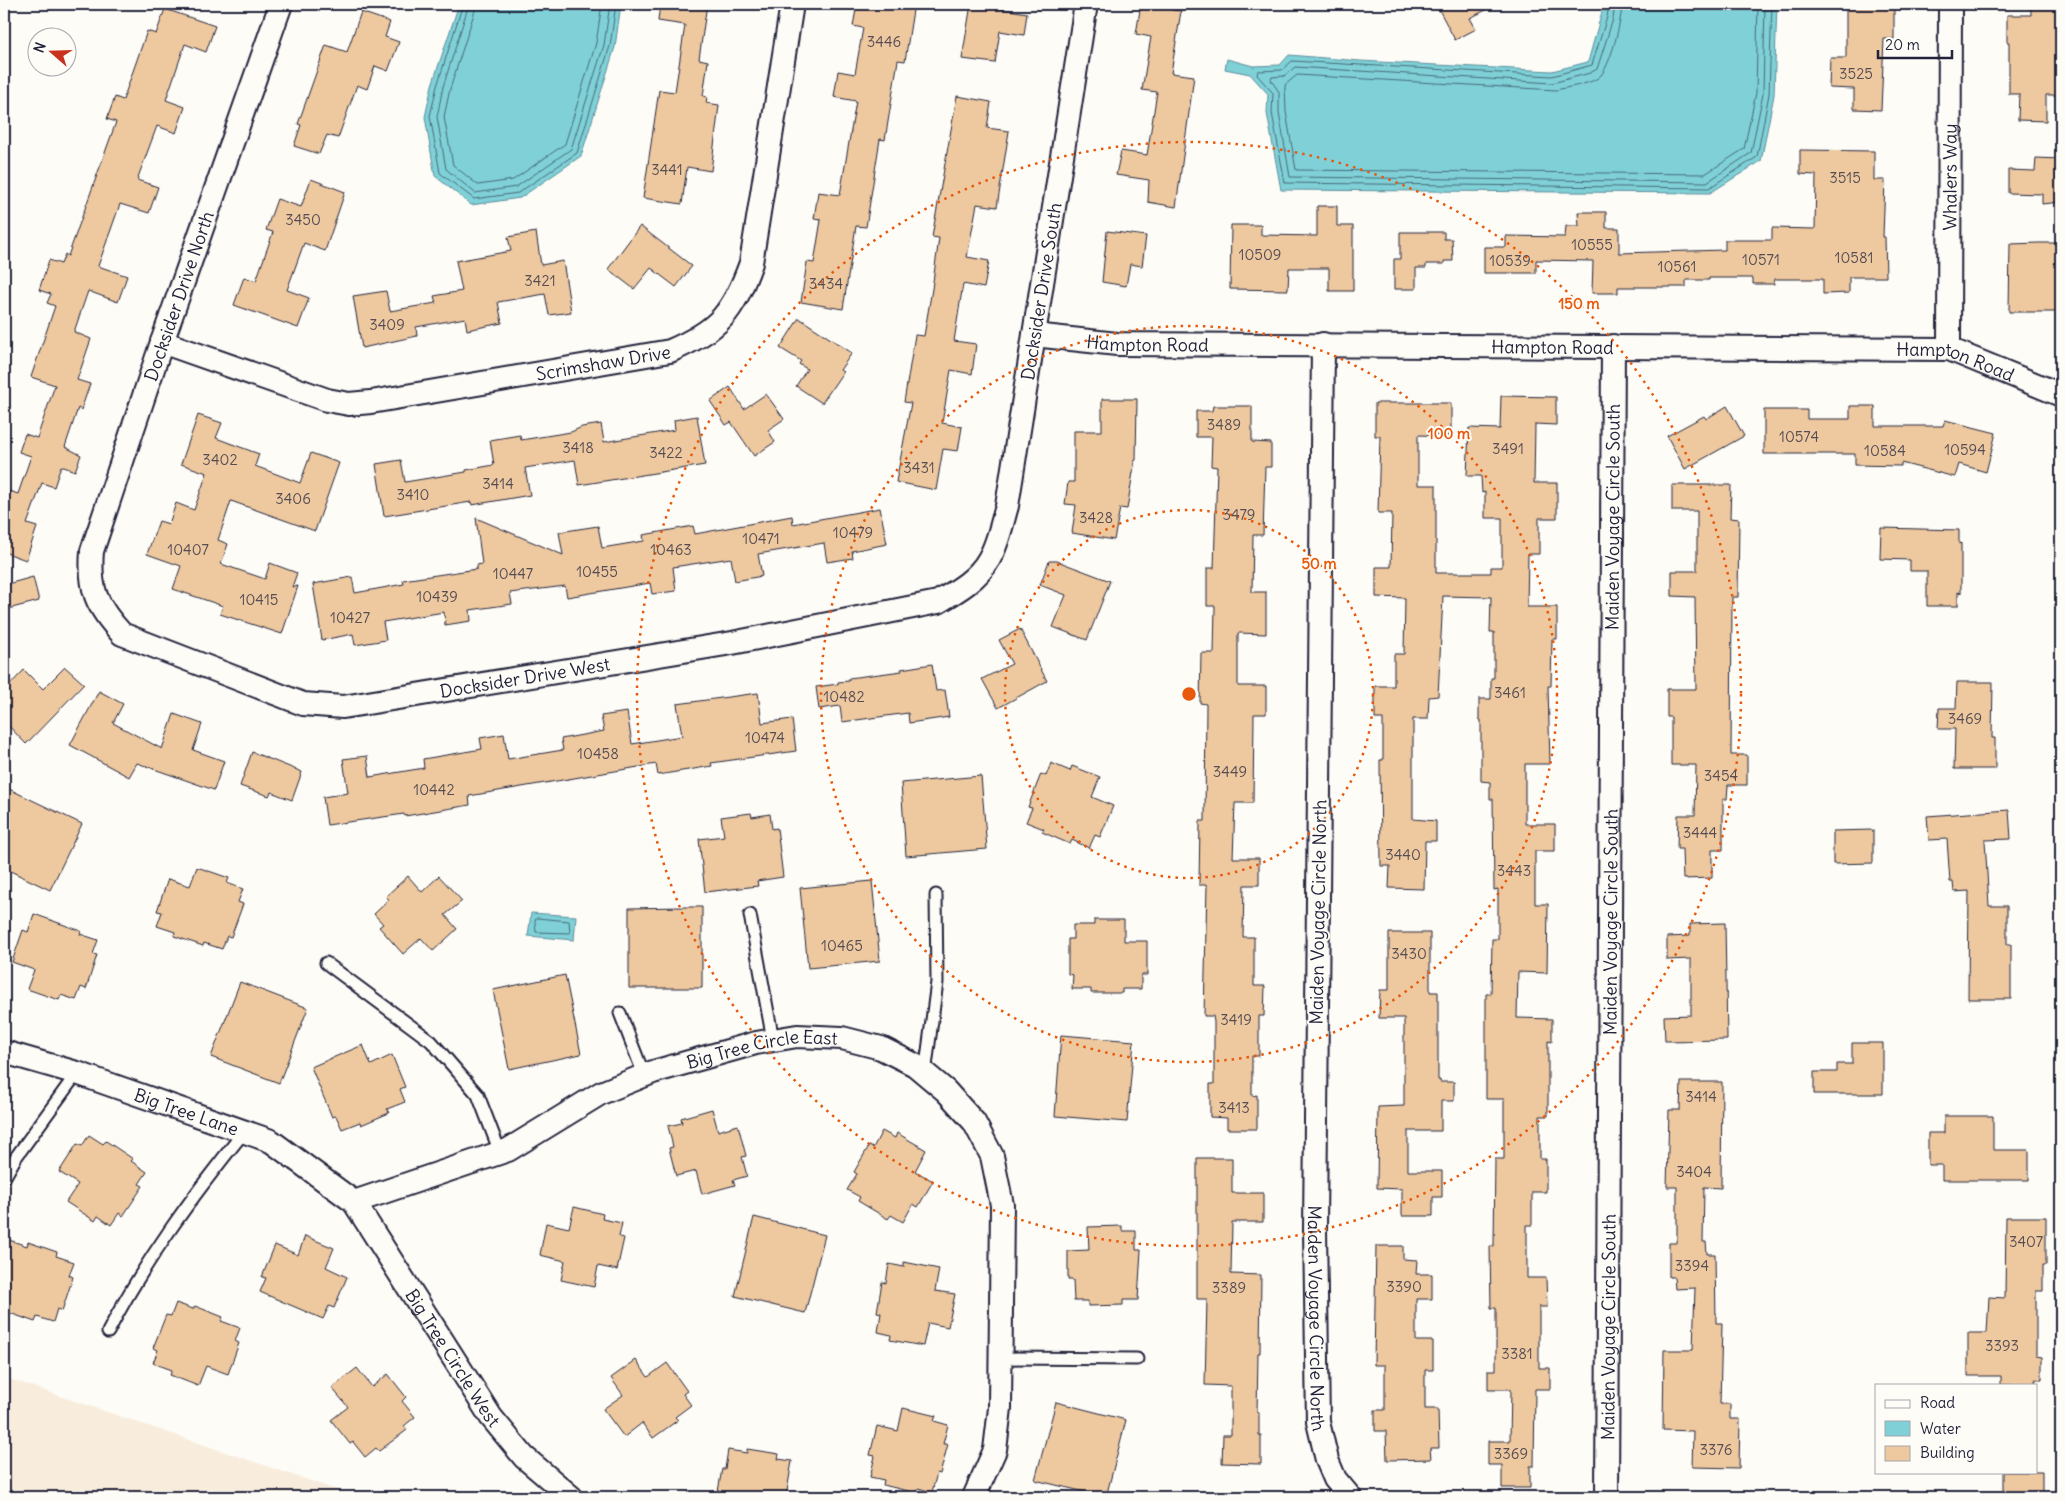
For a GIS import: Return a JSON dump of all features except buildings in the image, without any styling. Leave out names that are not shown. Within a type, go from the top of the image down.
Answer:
[{"type":"street","name":"Docksider Drive North","points":[[93,591],[90,576],[92,551],[162,342],[281,4]]},
{"type":"street","name":"Scrimshaw Drive","points":[[162,342],[327,400],[349,404],[371,402],[670,351],[697,340],[722,320],[740,293],[751,263],[792,4]]},
{"type":"street","name":"Docksider Drive South","points":[[978,574],[990,559],[1007,506],[1086,4]]},
{"type":"street","name":"Whalers Way","points":[[1949,349],[1950,4]]},
{"type":"street","name":"Hampton Road","points":[[1034,336],[1117,344],[1949,349],[2061,395]]},
{"type":"street","name":"Maiden Voyage Circle North","points":[[1323,344],[1315,1230],[1318,1422],[1327,1460],[1335,1479],[1350,1497]]},
{"type":"street","name":"Maiden Voyage Circle South","points":[[1607,1497],[1613,346]]},
{"type":"street","name":"Docksider Drive West","points":[[93,591],[106,616],[122,634],[137,641],[303,704],[343,706],[732,644],[938,602],[960,589],[978,574]]},
{"type":"street","name":"Big Tree Circle East","points":[[354,1202],[516,1145],[601,1093],[644,1075],[772,1040],[797,1036],[842,1038],[881,1048],[915,1065],[946,1091],[974,1122],[992,1156],[1002,1205],[1002,1358]]},
{"type":"street","name":"Big Tree Lane","points":[[4,1052],[77,1073],[271,1141],[354,1202]]},
{"type":"street","name":"Big Tree Circle West","points":[[354,1202],[491,1418],[524,1457],[571,1497]]},
{"type":"street","points":[[974,1497],[995,1450],[1000,1408],[1002,1358]]},
{"type":"lane","points":[[925,1074],[937,982],[936,895]]},
{"type":"lane","points":[[750,915],[772,1040]]},
{"type":"lane","points":[[326,963],[431,1041],[478,1095],[500,1152]]},
{"type":"lane","points":[[620,1013],[644,1075]]},
{"type":"lane","points":[[4,1178],[16,1157],[77,1073]]},
{"type":"lane","points":[[108,1332],[123,1303],[158,1248],[214,1169],[244,1132]]},
{"type":"lane","points":[[1002,1358],[1137,1359]]},
{"type":"shaded area","points":[[4,1377],[355,1496],[4,1497]]},
{"type":"water","points":[[459,4],[621,4],[615,47],[581,156],[520,198],[471,205],[435,176],[425,117],[432,85]]},
{"type":"water","points":[[1604,4],[1777,4],[1774,95],[1761,161],[1710,193],[1281,190],[1267,113],[1268,94],[1250,74],[1225,69],[1227,59],[1253,66],[1280,65],[1289,55],[1360,61],[1552,71],[1588,62]]},
{"type":"water","points":[[531,913],[576,916],[574,940],[528,936]]}]
